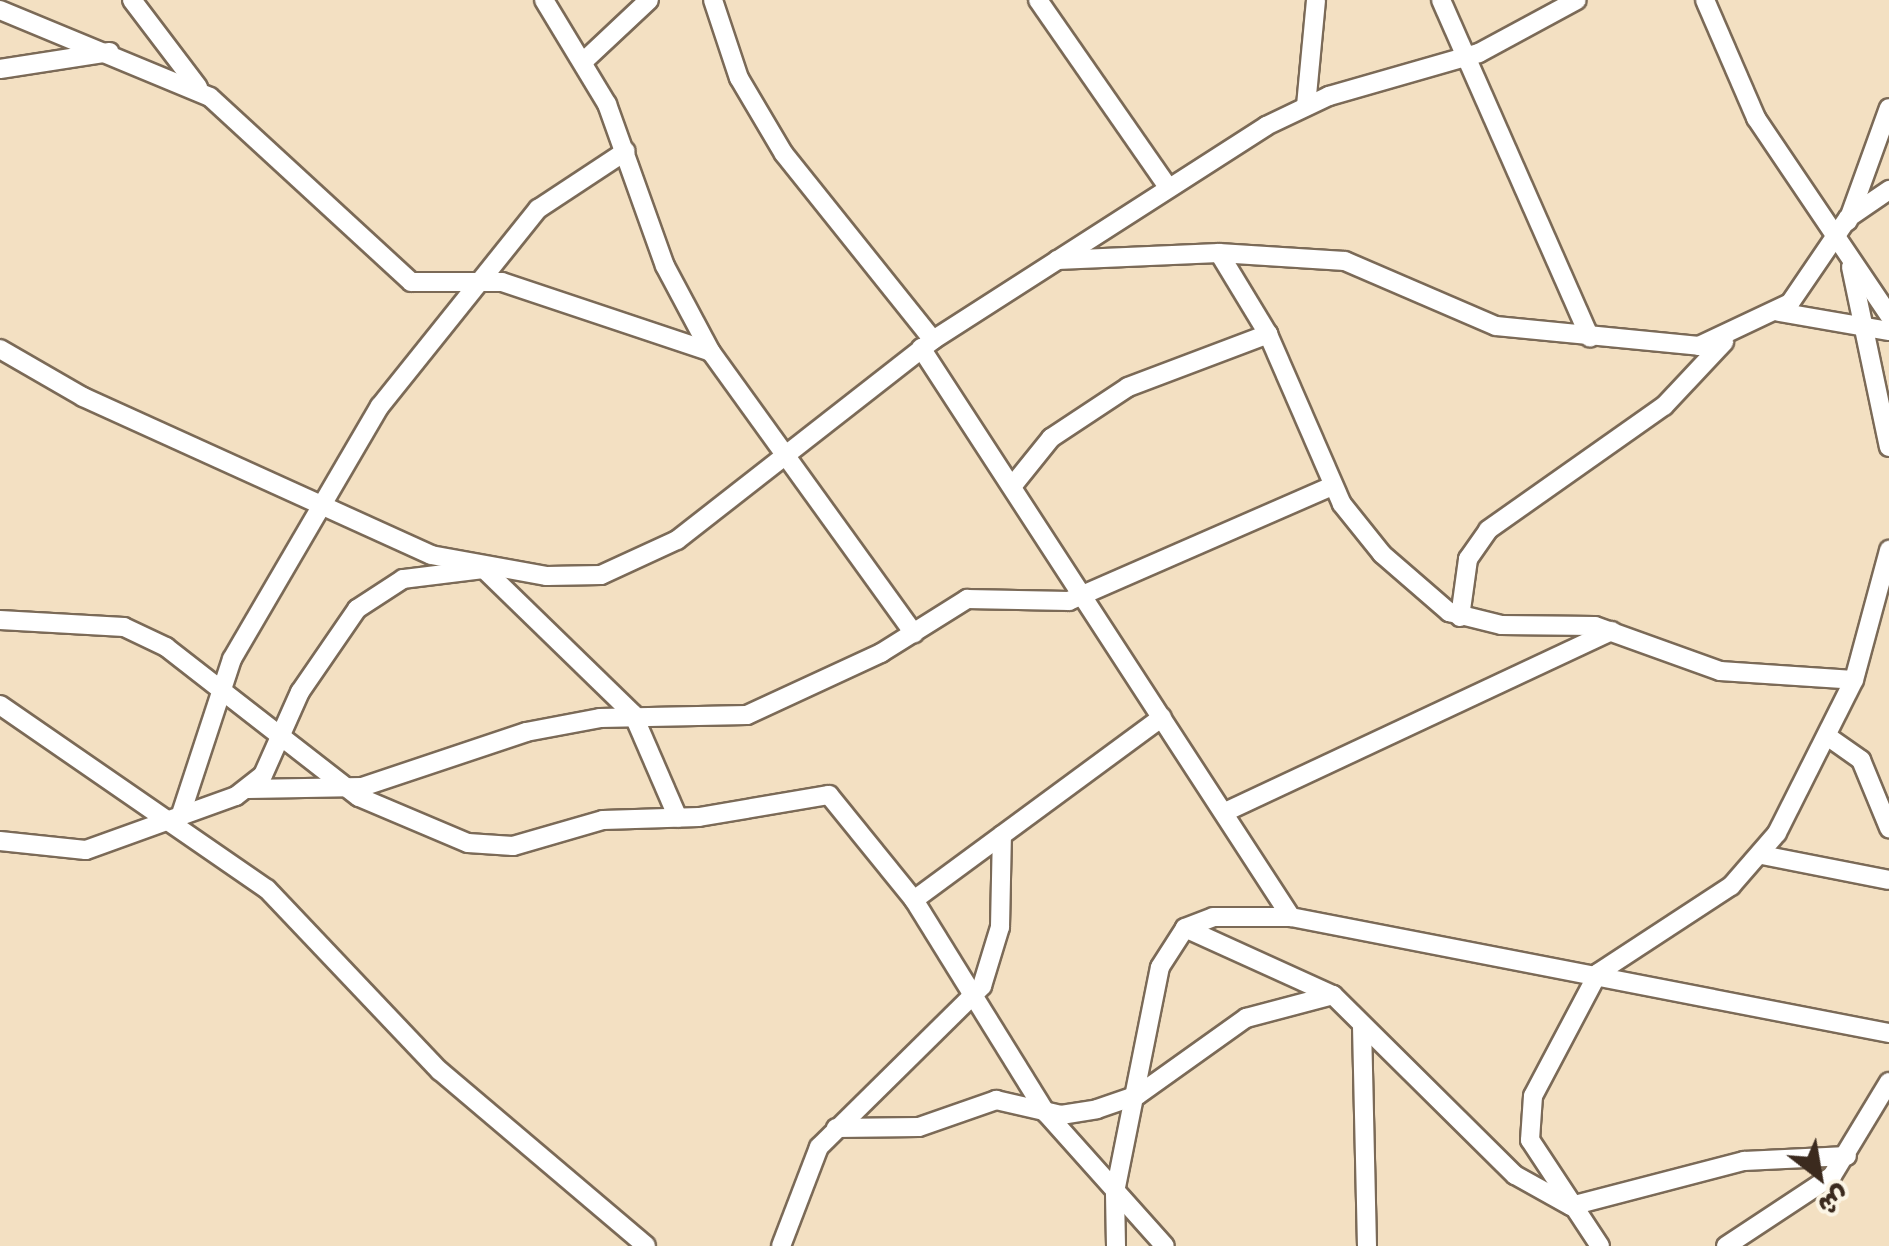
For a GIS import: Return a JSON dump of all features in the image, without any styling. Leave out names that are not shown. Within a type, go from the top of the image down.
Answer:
[{"type":"street","points":[[132,0],[202,92],[411,282],[480,280],[711,352]]},
{"type":"street","points":[[544,0],[584,61],[626,151],[665,266],[711,352],[780,460],[914,633]]},
{"type":"street","points":[[584,61],[649,0]]},
{"type":"street","points":[[713,0],[740,78],[784,154],[927,344],[1291,918]]},
{"type":"street","points":[[1038,0],[1168,187]]},
{"type":"street","points":[[1306,106],[1316,0]]},
{"type":"street","points":[[1441,0],[1470,56],[1590,338]]},
{"type":"street","points":[[248,789],[330,644],[377,592],[404,578],[484,569],[570,577],[628,567],[780,460],[927,344],[1168,187],[1306,106],[1470,56],[1577,0]]},
{"type":"street","points":[[1705,0],[1751,108],[1832,239],[1889,315]]},
{"type":"street","points":[[0,10],[115,52],[202,92]]},
{"type":"street","points":[[0,68],[115,52]]},
{"type":"street","points":[[1460,617],[1468,559],[1488,530],[1664,406],[1724,342],[1779,312],[1848,218],[1889,108]]},
{"type":"street","points":[[175,816],[220,690],[316,506],[400,378],[538,209],[626,151]]},
{"type":"street","points":[[1848,218],[1889,190]]},
{"type":"street","points":[[1848,218],[1849,259],[1889,447]]},
{"type":"street","points":[[1056,260],[1219,253],[1357,264],[1496,326],[1590,338],[1724,342]]},
{"type":"street","points":[[1219,253],[1268,334],[1332,486],[1382,554],[1460,617],[1612,630],[1720,671],[1854,680]]},
{"type":"street","points":[[1779,312],[1889,331]]},
{"type":"street","points":[[1014,484],[1051,438],[1128,387],[1268,334]]},
{"type":"street","points":[[0,349],[316,506],[484,569],[633,714],[678,818]]},
{"type":"street","points":[[0,842],[86,850],[248,789],[346,788],[526,732],[633,714],[747,714],[914,633],[974,597],[1053,604],[1086,596],[1332,486]]},
{"type":"street","points":[[1600,1246],[1571,1206],[1526,1121],[1598,973],[1732,886],[1762,855],[1828,736],[1854,680],[1889,550]]},
{"type":"street","points":[[0,620],[124,627],[282,734],[346,788],[492,847],[604,820],[678,818],[823,792],[914,900],[1046,1113],[1165,1246]]},
{"type":"street","points":[[1225,812],[1612,630]]},
{"type":"street","points":[[0,704],[69,760],[175,816],[267,889],[440,1071],[646,1246]]},
{"type":"street","points":[[914,900],[1162,718]]},
{"type":"street","points":[[1828,736],[1864,765],[1889,828]]},
{"type":"street","points":[[782,1246],[808,1163],[836,1128],[973,998],[996,950],[1002,834]]},
{"type":"street","points":[[1762,855],[1889,880]]},
{"type":"street","points":[[1116,1246],[1115,1192],[1138,1095],[1154,988],[1185,928],[1234,914],[1291,918],[1598,973],[1889,1033]]},
{"type":"street","points":[[1185,928],[1333,995],[1362,1026],[1422,1074],[1515,1175],[1571,1206],[1744,1161],[1847,1156]]},
{"type":"street","points":[[836,1128],[919,1127],[996,1100],[1046,1113],[1080,1113],[1138,1095],[1246,1018],[1333,995]]},
{"type":"street","points":[[1362,1026],[1367,1246]]},
{"type":"street","points":[[1726,1246],[1812,1194],[1847,1156],[1889,1082]]}]
